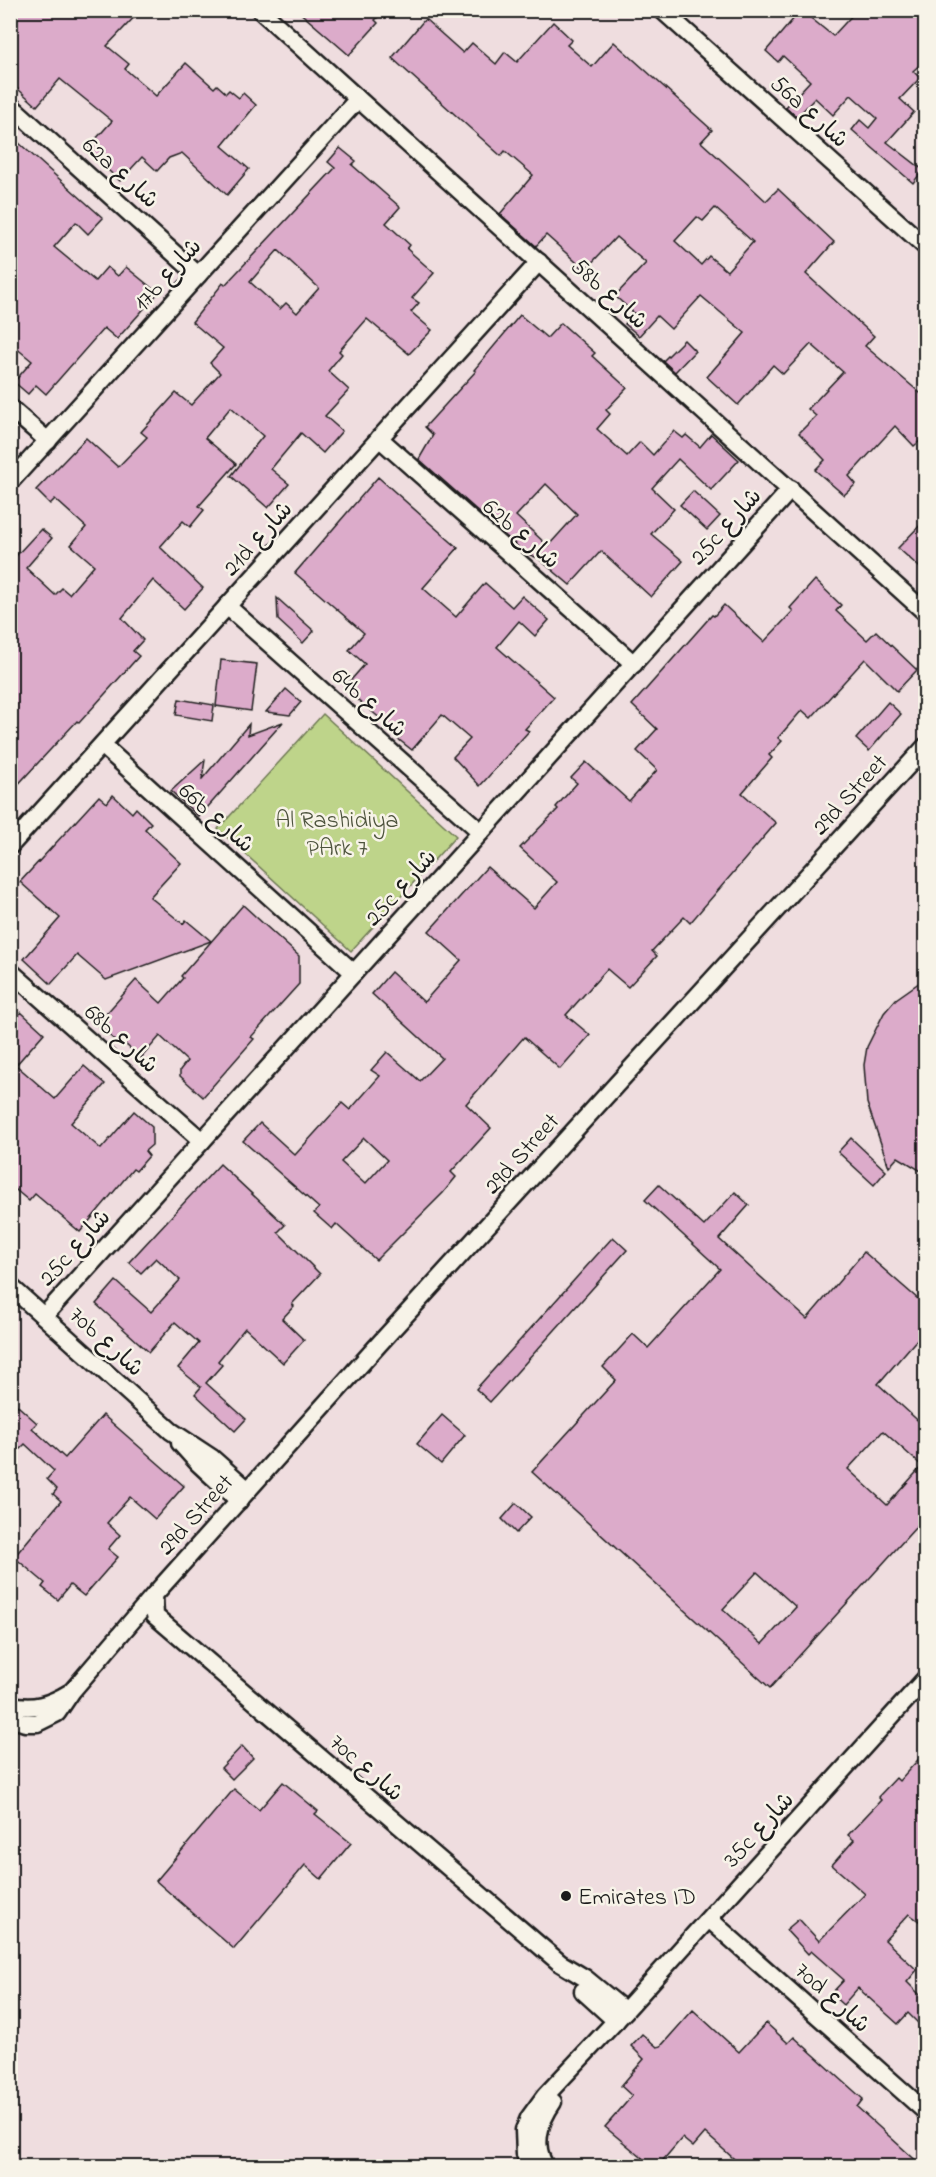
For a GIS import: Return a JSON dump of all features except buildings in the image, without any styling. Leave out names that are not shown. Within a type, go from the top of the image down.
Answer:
[{"type":"street","name":"58b شارع","points":[[260,10],[926,613]]},
{"type":"street","name":"56a شارع","points":[[662,10],[926,248]]},
{"type":"street","name":"17b شارع","points":[[10,482],[358,99]]},
{"type":"street","name":"62a شارع","points":[[10,105],[198,275]]},
{"type":"street","name":"21d شارع","points":[[10,846],[538,261]]},
{"type":"street","points":[[10,408],[48,441]]},
{"type":"street","name":"62b شارع","points":[[379,438],[634,664]]},
{"type":"street","name":"25c شارع","points":[[44,1316],[791,489]]},
{"type":"street","name":"64b شارع","points":[[227,606],[481,832]]},
{"type":"street","name":"66b شارع","points":[[102,746],[354,973]]},
{"type":"street","name":"29d Street","points":[[10,1718],[25,1723],[48,1719],[57,1713],[72,1691],[244,1495],[926,746]]},
{"type":"street","name":"68b شارع","points":[[10,971],[202,1141]]},
{"type":"street","name":"70b شارع","points":[[10,1286],[171,1431],[212,1458],[244,1495]]},
{"type":"street","name":"70c شارع","points":[[154,1598],[155,1616],[560,1963],[585,1978],[621,2016]]},
{"type":"street","name":"35c شارع","points":[[563,2079],[926,1678]]},
{"type":"street","points":[[10,1704],[30,1707],[44,1705],[72,1691]]},
{"type":"street","name":"70d شارع","points":[[709,1918],[925,2110]]},
{"type":"street","points":[[531,2166],[525,2154],[524,2130],[529,2118],[545,2096],[563,2079]]},
{"type":"street","points":[[545,2166],[540,2154],[538,2134],[540,2122],[563,2079]]},
{"type":"green space","name":"Al Rashidiya PArk 7","points":[[323,714],[456,836],[351,951],[218,829]]},
{"type":"place","name":"Emirates ID","points":[[566,1896]]}]
